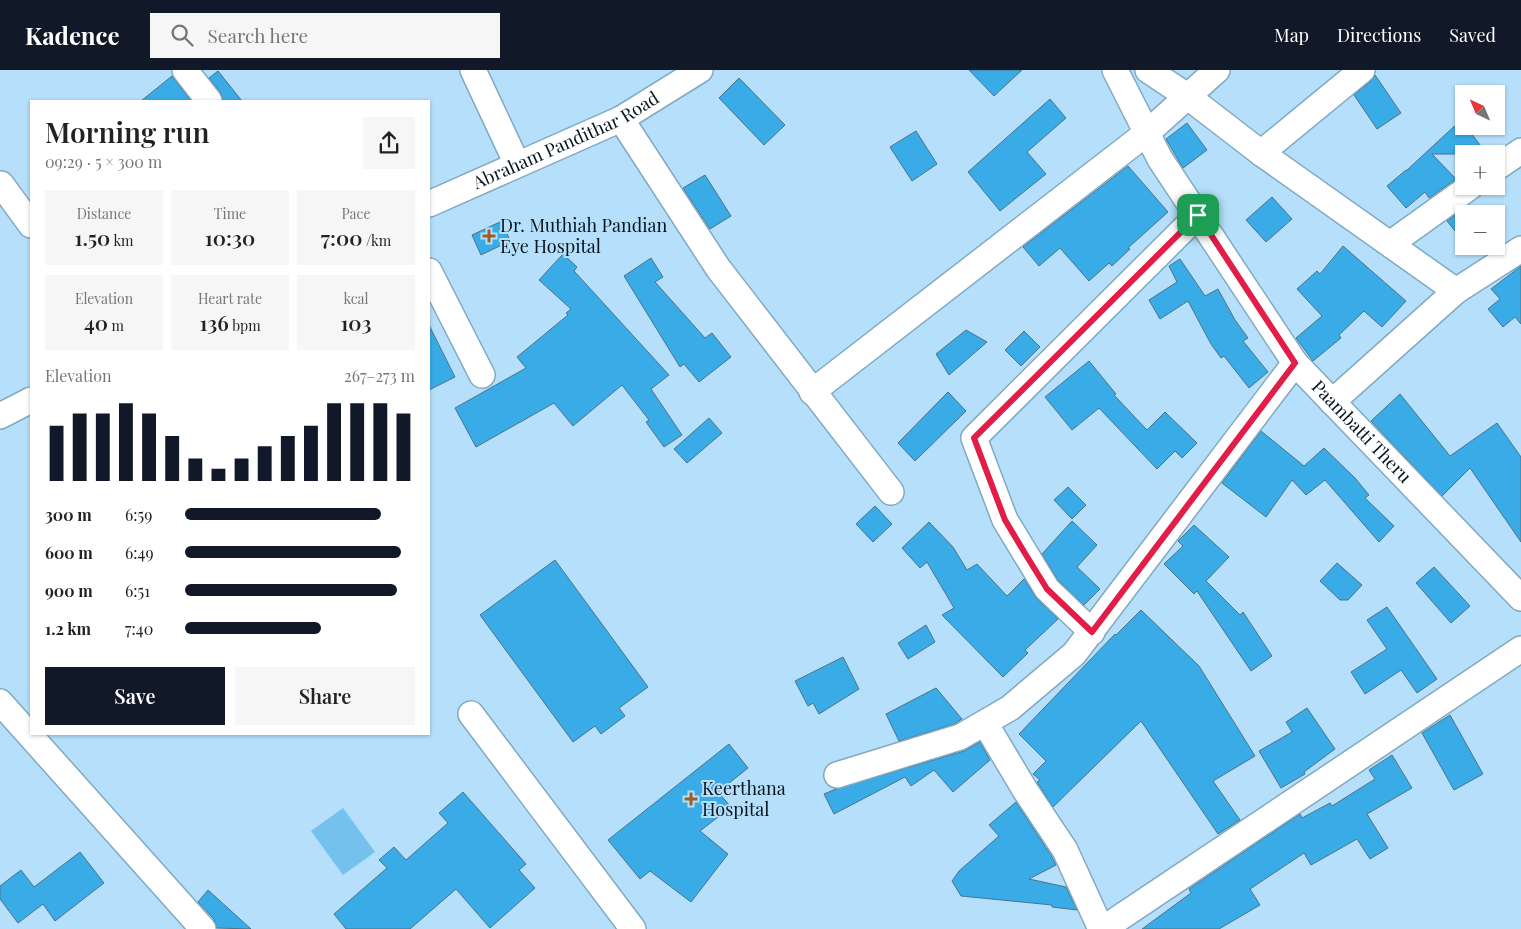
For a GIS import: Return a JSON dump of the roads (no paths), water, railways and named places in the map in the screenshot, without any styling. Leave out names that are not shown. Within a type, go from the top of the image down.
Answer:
[{"type":"street","points":[[185,70],[208,100]]},
{"type":"street","points":[[473,70],[518,164]]},
{"type":"street","name":"Abraham Pandithar Road","points":[[430,204],[621,119],[700,70]]},
{"type":"street","name":"Paambatti Theru","points":[[1115,70],[1160,159],[1295,363],[1521,598]]},
{"type":"street","points":[[1148,70],[1187,96],[1262,153],[1456,292]]},
{"type":"street","points":[[812,392],[1148,132],[1217,70]]},
{"type":"street","points":[[1262,153],[1362,70]]},
{"type":"street","points":[[621,119],[718,268],[890,492]]},
{"type":"street","points":[[1505,162],[1521,151]]},
{"type":"street","points":[[1,184],[30,224]]},
{"type":"street","points":[[1390,244],[1458,195]]},
{"type":"street","points":[[1092,632],[1047,589],[1005,520],[974,438],[1198,215]]},
{"type":"street","points":[[1332,402],[1456,292],[1521,249]]},
{"type":"street","points":[[430,273],[482,375]]},
{"type":"street","points":[[837,775],[960,737],[1010,708],[1074,654],[1295,363]]},
{"type":"street","points":[[0,416],[30,401]]},
{"type":"street","points":[[985,723],[1025,790],[1065,850],[1102,929],[1521,649]]},
{"type":"street","points":[[0,702],[203,929]]},
{"type":"street","points":[[471,714],[633,929]]},
{"type":"water","points":[[343,808],[375,852],[343,875],[311,831]]},
{"type":"place","name":"Dr. Muthiah Pandian Eye Hospital","points":[[489,236]]},
{"type":"place","name":"Keerthana Hospital","points":[[691,799]]}]
